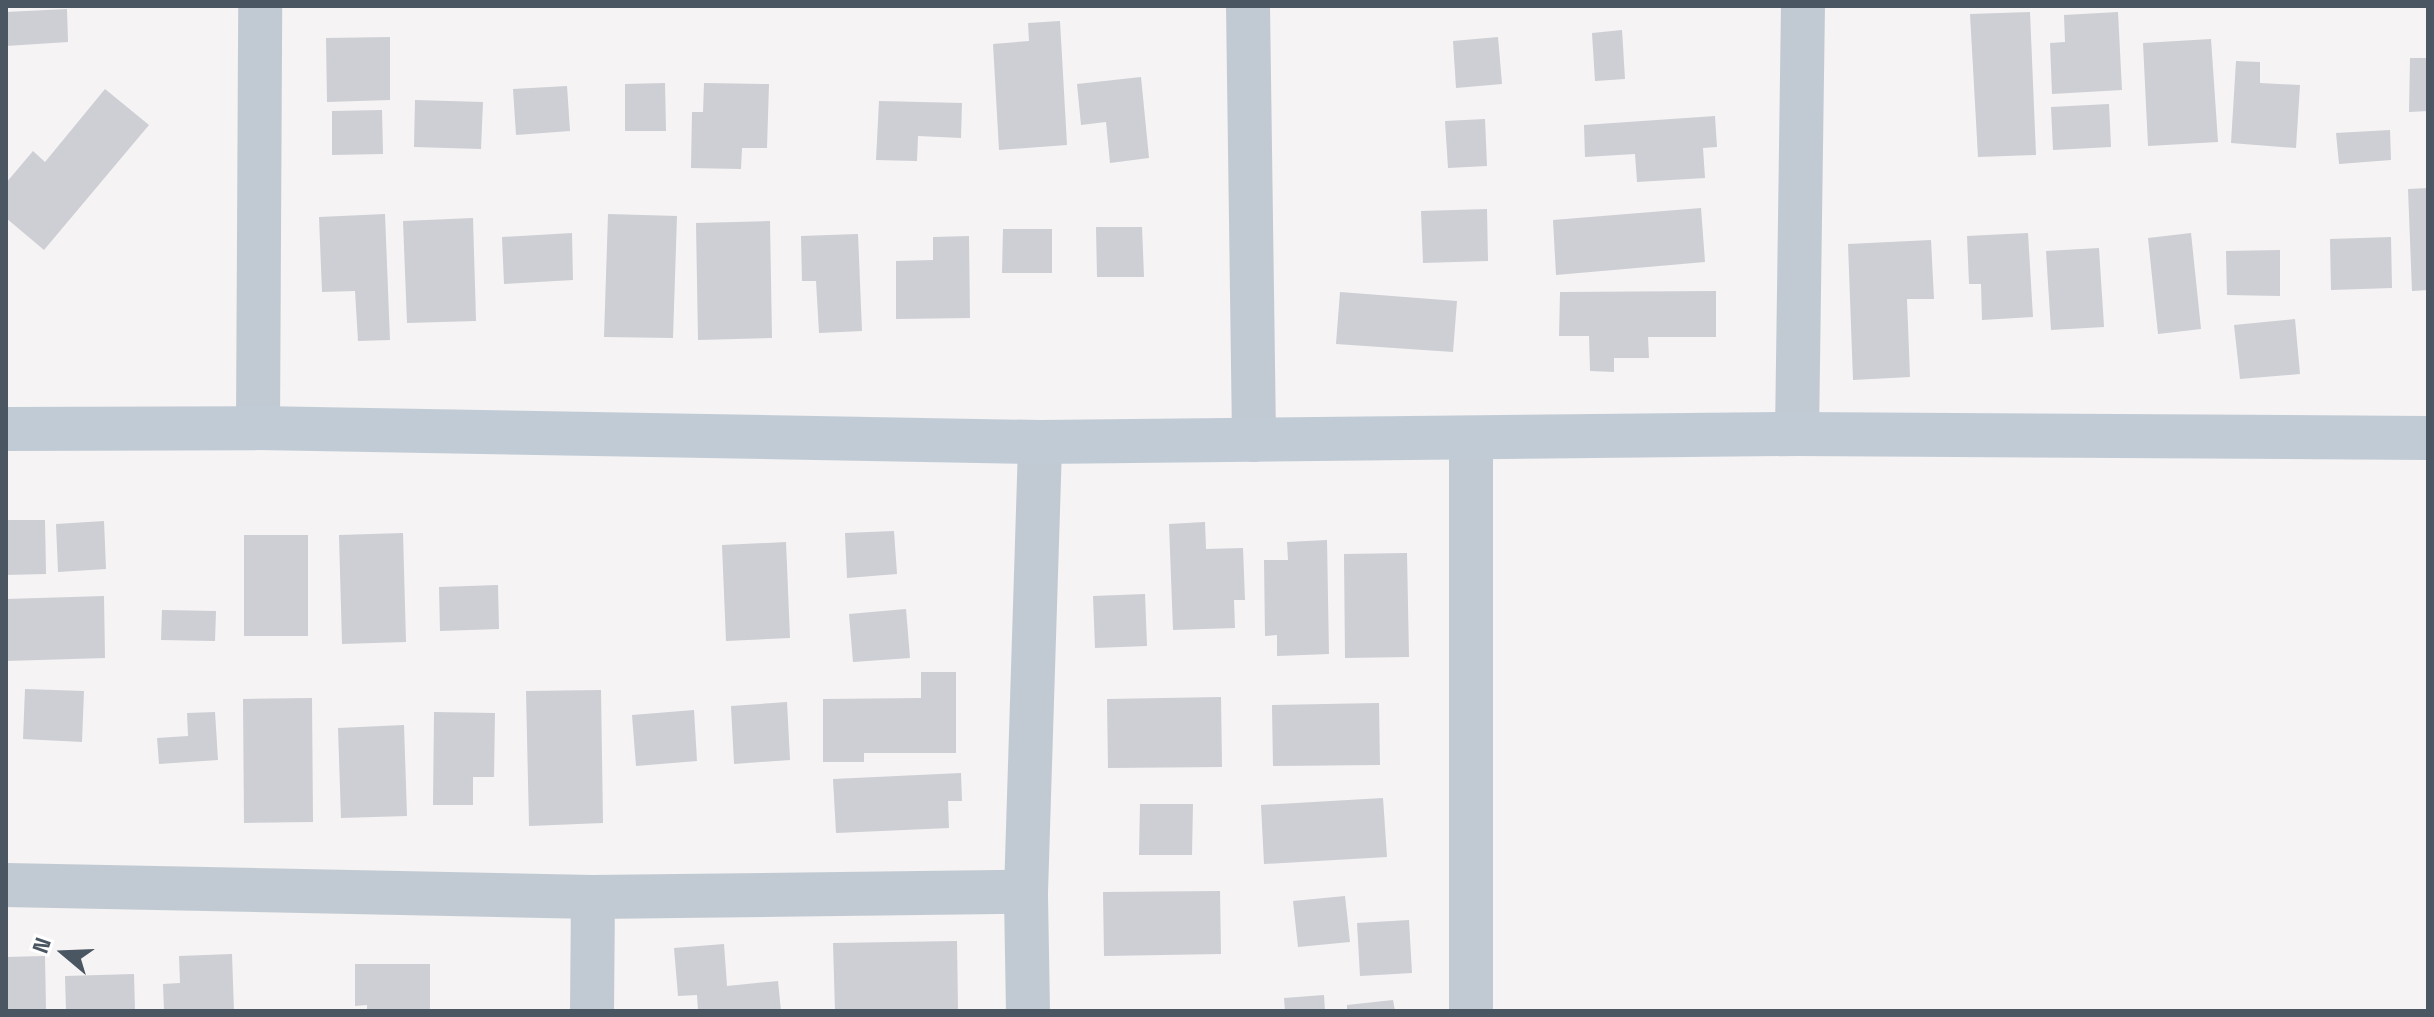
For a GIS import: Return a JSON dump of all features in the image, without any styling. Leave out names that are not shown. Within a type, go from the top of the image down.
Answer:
[{"type":"street","points":[[258,428],[260,6]]},
{"type":"street","points":[[1248,6],[1254,440]]},
{"type":"street","points":[[1797,434],[1803,6]]},
{"type":"street","points":[[6,429],[258,428],[1040,442],[1471,441],[1797,434],[2428,438]]},
{"type":"street","points":[[1471,441],[1471,1011]]},
{"type":"street","points":[[1028,1011],[1026,892],[1040,442]]},
{"type":"street","points":[[6,885],[593,897],[1026,892]]},
{"type":"street","points":[[592,1011],[593,897]]},
{"type":"building","points":[[67,9],[68,42],[6,46],[6,12]]},
{"type":"building","points":[[2030,12],[2036,155],[1978,157],[1970,14]]},
{"type":"building","points":[[2118,12],[2122,90],[2052,94],[2050,43],[2065,42],[2064,15]]},
{"type":"building","points":[[1060,21],[1067,145],[999,150],[993,44],[1029,41],[1028,23]]},
{"type":"building","points":[[1622,30],[1625,79],[1595,81],[1592,33]]},
{"type":"building","points":[[390,37],[390,100],[327,102],[326,38]]},
{"type":"building","points":[[1498,37],[1502,84],[1456,88],[1453,41]]},
{"type":"building","points":[[2211,39],[2218,142],[2148,146],[2143,43]]},
{"type":"building","points":[[2410,58],[2428,58],[2428,111],[2409,112]]},
{"type":"building","points":[[2236,61],[2260,62],[2260,83],[2300,85],[2296,148],[2231,143]]},
{"type":"building","points":[[1141,77],[1149,158],[1110,163],[1106,122],[1081,125],[1077,84]]},
{"type":"building","points":[[665,83],[666,131],[625,131],[625,84]]},
{"type":"building","points":[[704,83],[769,84],[767,148],[742,148],[741,169],[691,168],[692,112],[703,112]]},
{"type":"building","points":[[567,86],[570,131],[516,135],[513,89]]},
{"type":"building","points":[[105,89],[149,125],[44,250],[6,218],[6,183],[33,151],[45,162]]},
{"type":"building","points":[[415,100],[483,102],[481,149],[414,147]]},
{"type":"building","points":[[879,101],[962,103],[961,138],[918,136],[917,161],[876,160]]},
{"type":"building","points":[[2109,104],[2111,147],[2053,150],[2051,107]]},
{"type":"building","points":[[382,110],[383,154],[332,155],[332,111]]},
{"type":"building","points":[[1715,116],[1717,147],[1703,148],[1705,178],[1637,182],[1635,154],[1585,157],[1584,125]]},
{"type":"building","points":[[1485,119],[1487,166],[1448,168],[1445,121]]},
{"type":"building","points":[[2390,130],[2391,160],[2339,164],[2336,133]]},
{"type":"building","points":[[2428,188],[2428,290],[2412,291],[2408,189]]},
{"type":"building","points":[[1701,208],[1705,262],[1556,275],[1553,220]]},
{"type":"building","points":[[1487,209],[1488,261],[1423,263],[1421,211]]},
{"type":"building","points":[[385,214],[390,340],[358,341],[355,291],[322,292],[319,217]]},
{"type":"building","points":[[608,214],[677,216],[673,338],[604,337]]},
{"type":"building","points":[[473,218],[476,321],[407,323],[403,221]]},
{"type":"building","points":[[770,221],[772,338],[698,340],[696,223]]},
{"type":"building","points":[[1096,227],[1142,227],[1144,277],[1097,277]]},
{"type":"building","points":[[1003,229],[1052,229],[1052,273],[1002,273]]},
{"type":"building","points":[[572,233],[573,280],[504,284],[502,237]]},
{"type":"building","points":[[2028,233],[2033,317],[1982,320],[1981,284],[1969,284],[1967,236]]},
{"type":"building","points":[[2191,233],[2201,329],[2158,334],[2148,238]]},
{"type":"building","points":[[858,234],[862,331],[819,333],[816,281],[802,281],[801,236]]},
{"type":"building","points":[[969,236],[970,318],[896,319],[896,261],[933,260],[933,237]]},
{"type":"building","points":[[2391,237],[2392,288],[2331,290],[2330,239]]},
{"type":"building","points":[[1931,240],[1934,299],[1907,299],[1910,377],[1853,380],[1848,244]]},
{"type":"building","points":[[2099,248],[2104,327],[2051,330],[2046,251]]},
{"type":"building","points":[[2280,250],[2280,296],[2227,295],[2226,251]]},
{"type":"building","points":[[1716,291],[1716,337],[1648,337],[1649,358],[1614,358],[1614,372],[1590,371],[1589,336],[1559,336],[1560,292]]},
{"type":"building","points":[[1340,292],[1457,301],[1453,352],[1336,344]]},
{"type":"building","points":[[2295,319],[2300,374],[2240,379],[2234,325]]},
{"type":"building","points":[[6,520],[45,520],[46,574],[6,575]]},
{"type":"building","points":[[104,521],[106,569],[58,572],[56,524]]},
{"type":"building","points":[[1205,522],[1206,549],[1243,548],[1245,600],[1234,600],[1235,628],[1173,630],[1169,524]]},
{"type":"building","points":[[894,531],[897,574],[847,578],[845,533]]},
{"type":"building","points":[[403,533],[406,642],[342,644],[339,535]]},
{"type":"building","points":[[244,535],[308,535],[308,636],[244,636]]},
{"type":"building","points":[[1327,540],[1329,654],[1277,656],[1277,635],[1265,636],[1264,560],[1288,560],[1287,542]]},
{"type":"building","points":[[786,542],[790,638],[726,641],[722,545]]},
{"type":"building","points":[[1407,553],[1409,657],[1345,658],[1344,554]]},
{"type":"building","points":[[498,585],[499,629],[440,631],[439,587]]},
{"type":"building","points":[[1145,594],[1147,646],[1095,648],[1093,596]]},
{"type":"building","points":[[104,596],[105,658],[6,661],[6,599]]},
{"type":"building","points":[[906,609],[910,658],[853,662],[849,614]]},
{"type":"building","points":[[162,610],[216,611],[215,641],[161,640]]},
{"type":"building","points":[[921,672],[956,672],[956,753],[864,753],[864,762],[823,762],[823,699],[921,698]]},
{"type":"building","points":[[25,689],[84,691],[82,742],[23,739]]},
{"type":"building","points":[[601,690],[603,823],[529,826],[526,691]]},
{"type":"building","points":[[1221,697],[1222,767],[1108,768],[1107,699]]},
{"type":"building","points":[[312,698],[313,822],[244,823],[243,699]]},
{"type":"building","points":[[787,702],[790,760],[734,764],[731,706]]},
{"type":"building","points":[[1379,703],[1380,765],[1273,766],[1272,705]]},
{"type":"building","points":[[694,710],[697,761],[636,766],[632,715]]},
{"type":"building","points":[[215,712],[218,760],[159,764],[157,738],[188,736],[187,713]]},
{"type":"building","points":[[434,712],[495,713],[494,777],[473,777],[473,805],[433,805]]},
{"type":"building","points":[[404,725],[407,816],[341,818],[338,728]]},
{"type":"building","points":[[961,773],[962,801],[948,801],[949,828],[836,833],[833,779]]},
{"type":"building","points":[[1383,798],[1387,857],[1264,864],[1261,805]]},
{"type":"building","points":[[1140,804],[1193,804],[1192,855],[1139,855]]},
{"type":"building","points":[[1220,891],[1221,954],[1104,956],[1103,892]]},
{"type":"building","points":[[1345,896],[1350,942],[1298,947],[1293,901]]},
{"type":"building","points":[[1409,920],[1412,973],[1360,976],[1357,923]]},
{"type":"building","points":[[957,941],[958,1011],[835,1011],[833,943]]},
{"type":"building","points":[[724,944],[727,986],[778,981],[781,1011],[698,1011],[697,995],[678,996],[674,948]]},
{"type":"building","points":[[232,954],[234,1011],[164,1011],[163,984],[180,983],[179,956]]},
{"type":"building","points":[[45,956],[46,1011],[6,1011],[6,957]]},
{"type":"building","points":[[355,964],[430,964],[430,1011],[367,1011],[367,1005],[355,1006]]},
{"type":"building","points":[[134,974],[135,1011],[66,1011],[65,976]]},
{"type":"building","points":[[1324,995],[1325,1011],[1285,1011],[1284,998]]},
{"type":"building","points":[[1393,1000],[1395,1011],[1347,1011],[1347,1005]]}]
